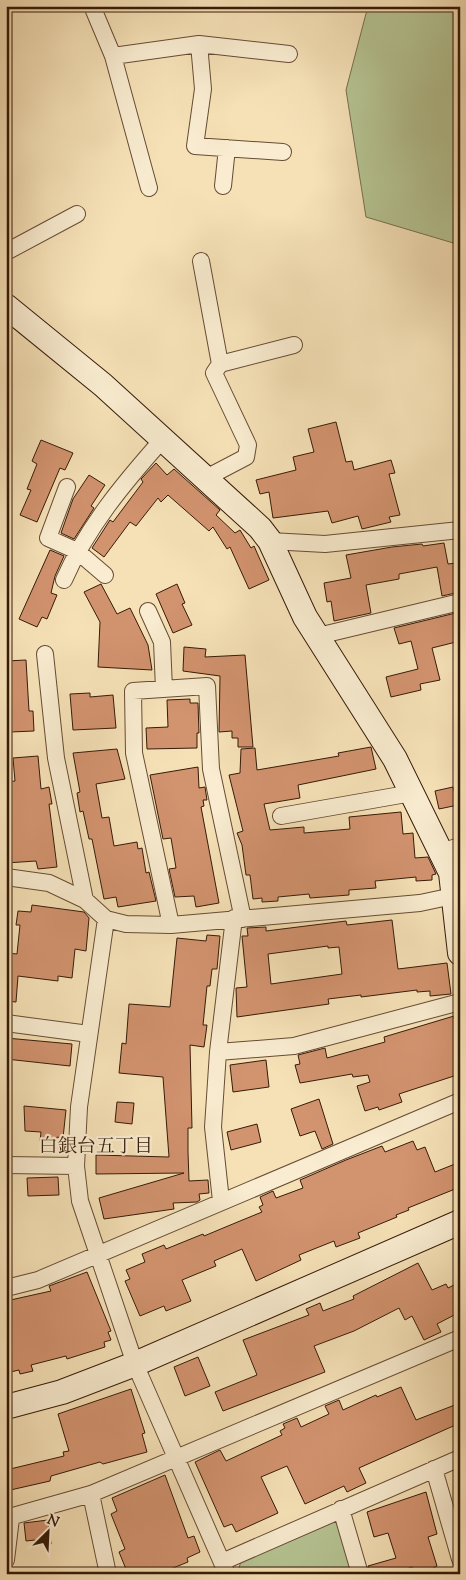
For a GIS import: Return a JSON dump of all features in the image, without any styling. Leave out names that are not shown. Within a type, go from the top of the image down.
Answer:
[{"type":"street","points":[[92,6],[113,56],[149,188]]},
{"type":"street","points":[[113,56],[199,44],[289,54]]},
{"type":"street","points":[[199,44],[203,89],[195,146],[284,152]]},
{"type":"street","points":[[223,186],[227,148]]},
{"type":"street","points":[[6,252],[77,214]]},
{"type":"street","points":[[201,261],[220,364]]},
{"type":"street","points":[[6,306],[103,385],[260,528],[270,542],[305,617],[395,759],[412,793],[450,849],[460,953]]},
{"type":"street","points":[[204,479],[246,457],[248,444],[214,373],[220,364],[294,345]]},
{"type":"street","points":[[64,580],[77,551],[111,502],[162,440]]},
{"type":"street","points":[[67,487],[48,538],[77,551],[104,575]]},
{"type":"street","points":[[270,542],[325,544],[460,530]]},
{"type":"street","points":[[318,636],[460,602]]},
{"type":"street","points":[[148,611],[162,642],[164,689]]},
{"type":"street","points":[[45,654],[56,758],[85,900]]},
{"type":"street","points":[[171,925],[134,753],[133,691],[207,686],[210,769],[238,918],[218,1052],[214,1127],[221,1201]]},
{"type":"street","points":[[281,816],[412,793]]},
{"type":"street","points":[[6,877],[49,883],[85,900],[106,919],[126,924],[171,925],[420,903],[456,896]]},
{"type":"street","points":[[106,919],[79,1107],[76,1166],[80,1201],[135,1364],[225,1568],[342,1509],[460,1458]]},
{"type":"street","points":[[218,1052],[294,1046],[460,1002]]},
{"type":"street","points":[[6,1023],[89,1034]]},
{"type":"street","points":[[6,1288],[38,1280],[460,1101]]},
{"type":"street","points":[[6,1166],[76,1166]]},
{"type":"street","points":[[6,1407],[62,1392],[135,1364],[460,1222]]},
{"type":"street","points":[[6,1560],[9,1518],[91,1494],[460,1338]]},
{"type":"street","points":[[434,1469],[460,1559]]},
{"type":"street","points":[[91,1494],[108,1574]]},
{"type":"street","points":[[342,1509],[360,1574]]},
{"type":"green space","points":[[368,6],[460,6],[460,245],[366,217],[346,90]]},
{"type":"green space","points":[[335,1521],[339,1522],[353,1574],[242,1574],[239,1568],[241,1561]]},
{"type":"building","points":[[336,422],[346,462],[352,461],[354,470],[391,460],[395,473],[389,474],[400,515],[389,517],[391,522],[362,529],[358,516],[332,523],[328,511],[273,518],[269,492],[260,494],[256,480],[296,470],[293,457],[314,452],[308,429]]},
{"type":"building","points":[[41,440],[73,453],[65,470],[60,468],[37,522],[20,515],[31,490],[27,489],[37,464],[32,461]]},
{"type":"building","points":[[156,463],[167,475],[174,469],[220,510],[216,515],[235,533],[240,530],[251,548],[254,546],[269,580],[249,589],[230,547],[227,549],[213,527],[209,531],[168,495],[161,502],[158,498],[136,526],[130,522],[104,557],[92,548],[110,520],[113,522],[143,482],[141,479]]},
{"type":"building","points":[[89,475],[105,485],[91,506],[94,508],[74,539],[61,533],[73,499]]},
{"type":"building","points":[[444,543],[448,564],[457,563],[460,592],[442,596],[437,567],[399,574],[399,579],[366,585],[371,613],[334,621],[331,601],[327,602],[324,583],[351,578],[346,555],[392,547]]},
{"type":"building","points":[[50,550],[64,556],[55,576],[51,593],[57,595],[47,619],[42,617],[37,627],[19,619]]},
{"type":"building","points":[[101,584],[117,614],[130,608],[148,645],[152,670],[98,667],[100,622],[84,592]]},
{"type":"building","points":[[177,584],[185,603],[182,604],[192,625],[173,633],[156,594]]},
{"type":"building","points":[[460,612],[460,641],[432,648],[440,680],[420,684],[421,690],[391,697],[386,677],[418,669],[411,641],[399,644],[394,628]]},
{"type":"building","points":[[184,647],[206,649],[205,657],[245,655],[253,747],[238,747],[238,738],[232,738],[232,731],[219,732],[220,676],[183,671]]},
{"type":"building","points":[[26,660],[29,711],[33,711],[34,731],[10,732],[8,702],[6,702],[6,661]]},
{"type":"building","points":[[90,693],[90,697],[113,695],[116,728],[73,730],[70,694]]},
{"type":"building","points":[[190,699],[190,703],[198,703],[199,733],[197,733],[197,748],[147,749],[146,728],[168,727],[167,700]]},
{"type":"building","points":[[371,747],[376,769],[298,785],[300,798],[264,804],[270,830],[304,827],[304,833],[350,829],[349,817],[401,812],[403,834],[413,833],[415,858],[428,857],[436,874],[432,875],[432,880],[416,881],[416,877],[375,881],[376,888],[349,890],[349,895],[310,898],[309,894],[278,897],[278,901],[262,902],[262,898],[253,899],[250,875],[246,875],[242,845],[237,833],[243,831],[229,775],[240,773],[241,749],[255,748],[257,770],[339,756],[338,753]]},
{"type":"building","points":[[117,749],[125,779],[96,784],[102,818],[109,817],[114,846],[137,842],[138,849],[142,848],[146,873],[149,872],[156,901],[118,907],[116,897],[104,899],[92,839],[89,839],[83,811],[80,812],[77,793],[80,792],[73,753]]},
{"type":"building","points":[[38,756],[41,789],[49,787],[52,804],[49,804],[57,867],[38,869],[36,861],[6,863],[6,782],[15,781],[13,758]]},
{"type":"building","points":[[198,767],[199,788],[205,787],[207,800],[203,800],[204,806],[201,807],[219,903],[196,907],[194,896],[175,897],[169,869],[176,868],[171,838],[163,839],[150,775]]},
{"type":"building","points":[[453,787],[458,805],[439,809],[435,791]]},
{"type":"building","points":[[32,905],[84,912],[89,918],[86,951],[75,949],[72,978],[58,976],[58,981],[18,976],[16,1002],[6,1001],[6,953],[17,954],[20,925],[16,925],[18,911],[31,912]]},
{"type":"building","points":[[392,920],[398,969],[447,963],[451,994],[430,996],[430,991],[417,992],[417,990],[361,997],[361,995],[328,999],[329,1004],[237,1017],[236,988],[247,987],[242,936],[248,936],[247,928],[266,927],[266,931],[346,921],[347,925]],"holes":[[[328,946],[328,948],[339,947],[342,974],[271,984],[268,954]]]},
{"type":"building","points":[[207,935],[220,936],[217,969],[212,969],[210,986],[207,986],[203,1025],[207,1025],[204,1047],[190,1045],[192,1128],[188,1128],[188,1152],[189,1181],[208,1180],[209,1193],[199,1194],[200,1200],[197,1202],[173,1203],[174,1209],[104,1219],[99,1198],[184,1173],[96,1174],[96,1155],[169,1157],[163,1077],[119,1073],[122,1043],[126,1044],[129,1004],[170,1007],[177,938],[206,941]]},
{"type":"building","points":[[454,1016],[454,1019],[460,1017],[460,1074],[399,1094],[402,1102],[379,1110],[378,1107],[365,1111],[357,1086],[370,1082],[368,1075],[353,1077],[352,1074],[300,1083],[295,1065],[300,1064],[298,1055],[325,1048],[327,1058],[385,1042],[384,1037]]},
{"type":"building","points":[[6,1038],[72,1044],[70,1066],[6,1059]]},
{"type":"building","points":[[266,1060],[269,1087],[233,1092],[230,1065]]},
{"type":"building","points":[[319,1099],[333,1144],[322,1149],[315,1131],[300,1136],[291,1109]]},
{"type":"building","points":[[117,1102],[134,1103],[132,1124],[115,1122]]},
{"type":"building","points":[[24,1106],[66,1110],[63,1138],[57,1137],[56,1142],[40,1141],[41,1132],[25,1131]]},
{"type":"building","points":[[257,1124],[261,1142],[231,1150],[227,1132]]},
{"type":"building","points":[[413,1141],[417,1150],[425,1147],[435,1172],[460,1162],[460,1187],[408,1208],[409,1210],[396,1215],[397,1217],[358,1233],[360,1238],[336,1247],[334,1241],[299,1255],[301,1260],[256,1281],[242,1249],[214,1261],[216,1266],[182,1280],[191,1301],[166,1311],[164,1306],[140,1316],[125,1281],[130,1279],[126,1270],[145,1262],[142,1254],[164,1245],[166,1249],[203,1234],[204,1236],[262,1212],[259,1207],[263,1205],[260,1197],[273,1191],[276,1198],[303,1188],[300,1180],[346,1160],[382,1146],[385,1152]]},
{"type":"building","points":[[58,1177],[59,1195],[28,1196],[27,1178]]},
{"type":"building","points":[[418,1263],[432,1290],[446,1284],[448,1288],[460,1282],[460,1312],[437,1324],[441,1332],[424,1340],[412,1316],[405,1320],[399,1308],[354,1331],[314,1346],[325,1372],[223,1411],[215,1392],[257,1375],[243,1340],[309,1315],[306,1309],[320,1303],[323,1311],[354,1299],[353,1296]]},
{"type":"building","points":[[87,1272],[111,1331],[108,1332],[111,1340],[104,1342],[105,1347],[67,1359],[66,1356],[31,1365],[33,1371],[20,1374],[19,1370],[6,1373],[6,1301],[51,1291],[49,1286]]},
{"type":"building","points":[[198,1357],[210,1386],[185,1396],[174,1367]]},
{"type":"building","points":[[401,1387],[416,1420],[460,1403],[460,1423],[359,1468],[366,1483],[347,1492],[344,1486],[305,1504],[287,1466],[261,1477],[278,1513],[236,1532],[232,1524],[224,1527],[195,1462],[220,1450],[226,1461],[282,1435],[280,1431],[285,1428],[283,1424],[297,1418],[301,1427],[329,1414],[325,1406],[339,1400],[343,1410],[376,1395],[377,1397]]},
{"type":"building","points":[[131,1389],[145,1433],[142,1434],[147,1452],[103,1464],[100,1462],[51,1476],[50,1481],[6,1491],[6,1470],[64,1456],[63,1452],[69,1451],[58,1414]]},
{"type":"building","points":[[165,1475],[188,1538],[194,1536],[200,1552],[187,1558],[188,1562],[158,1574],[128,1574],[119,1552],[125,1549],[111,1514],[117,1511],[112,1498]]},
{"type":"building","points":[[426,1492],[437,1534],[428,1537],[437,1566],[433,1568],[435,1574],[414,1574],[412,1567],[390,1574],[370,1574],[368,1566],[396,1558],[388,1533],[374,1537],[367,1512]]},
{"type":"building","points":[[48,1520],[51,1544],[36,1545],[35,1540],[26,1541],[24,1523]]},
{"type":"district","name":"白銀台五丁目","points":[[96,1147]]}]
